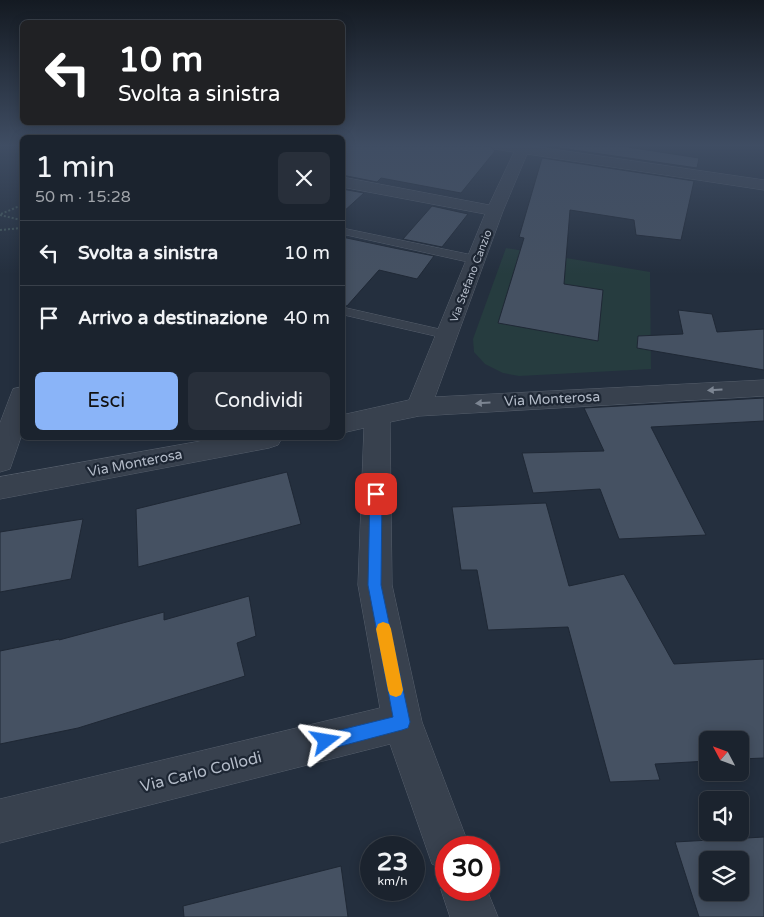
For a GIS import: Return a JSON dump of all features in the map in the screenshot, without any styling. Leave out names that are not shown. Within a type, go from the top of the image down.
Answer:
[{"type":"street","points":[[378,189],[495,211]]},
{"type":"street","name":"Via Stefano Canzio","points":[[419,407],[505,189]]},
{"type":"street","name":"Via Monterosa","points":[[345,423],[419,407],[764,388]]},
{"type":"street","points":[[0,462],[20,402]]},
{"type":"street","points":[[377,417],[374,585],[402,722],[444,836]]},
{"type":"street","name":"Via Monterosa","points":[[0,488],[258,440]]},
{"type":"street","name":"Via Carlo Collodi","points":[[0,821],[402,722]]},
{"type":"street","points":[[468,901],[474,917]]},
{"type":"lane","points":[[345,232],[477,260]]},
{"type":"lane","points":[[345,312],[448,335]]},
{"type":"path","points":[[0,215],[20,206]]},
{"type":"path","points":[[0,215],[20,220]]},
{"type":"path","points":[[0,230],[20,228]]},
{"type":"green space","points":[[506,248],[650,272],[651,369],[519,376],[503,373],[485,364],[474,352],[473,339]]},
{"type":"building","points":[[439,189],[464,189],[461,193]]},
{"type":"building","points":[[533,189],[692,189],[681,240],[636,235],[634,220],[570,210],[564,284],[603,290],[598,341],[498,323],[524,238],[519,237]]},
{"type":"building","points":[[345,190],[364,193],[345,210]]},
{"type":"building","points":[[432,206],[468,214],[442,247],[403,239]]},
{"type":"building","points":[[345,238],[434,256],[417,279],[379,270],[347,306],[345,306]]},
{"type":"building","points":[[678,310],[712,314],[717,332],[764,329],[764,370],[637,348],[638,336],[683,334]]},
{"type":"building","points":[[764,398],[764,421],[651,427],[706,535],[619,539],[600,489],[533,493],[522,453],[604,451],[584,408]]},
{"type":"building","points":[[287,472],[301,524],[138,567],[136,509]]},
{"type":"building","points":[[546,503],[569,586],[624,574],[674,664],[764,659],[764,758],[749,759],[749,731],[699,731],[699,762],[655,764],[660,780],[610,782],[568,627],[488,630],[477,570],[461,570],[452,507]]},
{"type":"building","points":[[83,519],[71,579],[0,592],[0,532]]},
{"type":"building","points":[[249,596],[256,636],[237,643],[245,676],[78,728],[0,744],[0,651],[59,640],[164,612],[164,620]]},
{"type":"building","points":[[764,837],[764,917],[699,917],[675,842],[749,841],[749,838]]},
{"type":"building","points":[[341,866],[348,917],[184,917],[183,906]]},
{"type":"slow traffic","points":[[383,629],[396,690]]},
{"type":"route","points":[[326,741],[402,722],[374,585],[376,494]]}]
